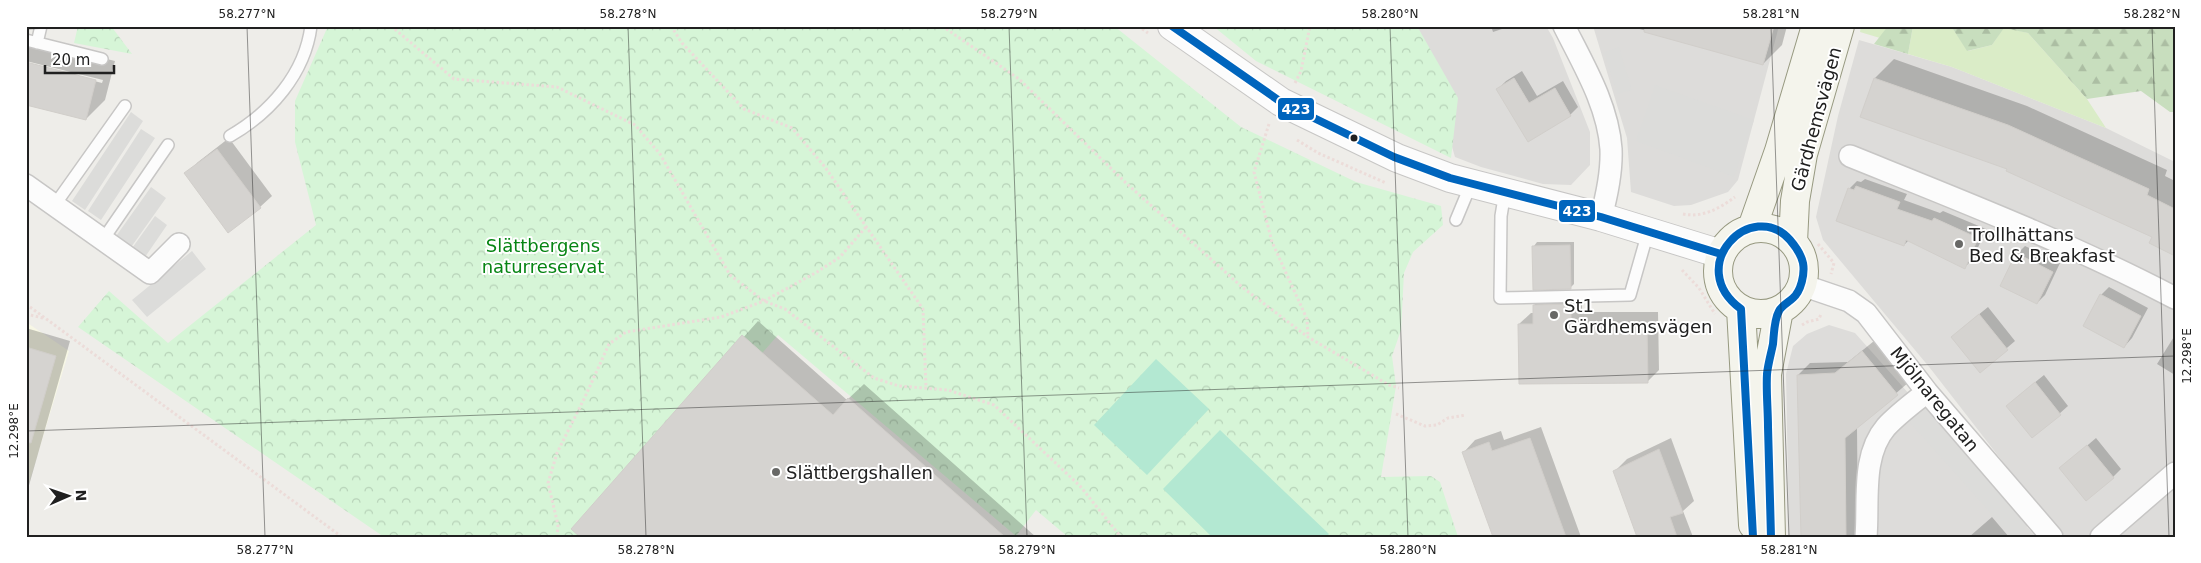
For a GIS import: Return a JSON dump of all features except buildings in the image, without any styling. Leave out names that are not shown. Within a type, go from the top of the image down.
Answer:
[{"type":"main road","name":"Gärdhemsvägen","points":[[1752,228],[1778,151],[1816,26]]},
{"type":"main road","name":"Gärdhemsvägen","points":[[1802,284],[1803,262],[1793,242],[1795,201],[1803,154],[1840,26]]},
{"type":"main road","points":[[1793,242],[1774,229],[1752,228],[1733,237],[1721,254],[1718,270],[1720,285],[1728,299],[1741,309],[1760,314],[1779,310],[1793,300],[1802,284]]},
{"type":"main road","points":[[1741,309],[1753,537]]},
{"type":"main road","points":[[1771,537],[1767,374],[1779,310]]},
{"type":"street","points":[[1172,26],[1288,89],[1394,157],[1471,184],[1602,218],[1721,254]]},
{"type":"street","points":[[1564,26],[1593,85],[1604,117],[1611,148],[1610,177],[1602,218]]},
{"type":"street","points":[[1850,156],[1997,216],[2142,280],[2175,298]]},
{"type":"street","points":[[26,185],[102,241],[150,273],[179,244]]},
{"type":"street","name":"Mjölnaregatan","points":[[1802,284],[1849,301],[1866,313],[1927,392],[2052,537]]},
{"type":"street","points":[[1866,537],[1869,472],[1875,448],[1885,429],[1904,409],[1927,392]]},
{"type":"street","points":[[2101,537],[2175,473]]},
{"type":"lane","points":[[41,26],[32,41],[102,59]]},
{"type":"lane","points":[[230,136],[260,116],[292,80],[309,38],[311,26]]},
{"type":"lane","points":[[54,206],[125,106]]},
{"type":"lane","points":[[102,241],[168,145]]},
{"type":"lane","points":[[1456,220],[1471,184]]},
{"type":"lane","points":[[1505,192],[1501,216],[1500,298],[1630,295],[1648,232]]},
{"type":"path","points":[[391,26],[454,79],[558,87],[634,125],[660,154],[730,275],[764,301],[785,309],[874,378],[899,386],[948,390],[994,405],[1080,486],[1121,537]]},
{"type":"path","points":[[671,26],[682,43],[744,109],[792,128],[825,167],[923,309],[926,388]]},
{"type":"path","points":[[942,26],[1019,79],[1126,183],[1242,287],[1308,337],[1389,385],[1399,388]]},
{"type":"path","points":[[1308,337],[1307,319],[1272,242],[1254,172],[1269,122],[1301,71],[1310,26]]},
{"type":"path","points":[[1674,212],[1690,215],[1705,213],[1721,207],[1737,196]]},
{"type":"path","points":[[556,537],[558,525],[548,483],[557,453],[609,344],[626,332],[721,317],[764,301],[840,257],[866,227]]},
{"type":"path","points":[[26,304],[342,537]]},
{"type":"path","points":[[26,314],[46,319]]},
{"type":"path","points":[[1396,414],[1425,426],[1437,426],[1448,418],[1466,415]]},
{"type":"shaded area","points":[[1417,26],[1546,26],[1553,38],[1590,132],[1590,165],[1571,185],[1543,184],[1481,167],[1455,157]]},
{"type":"shaded area","points":[[1593,26],[1779,26],[1738,180],[1728,192],[1691,205],[1674,206],[1631,192],[1627,138]]},
{"type":"shaded area","points":[[1859,40],[1952,67],[2106,128],[2175,162],[2175,537],[2067,537],[2051,524],[1930,368],[1823,240],[1816,217],[1838,116]]},
{"type":"shaded area","points":[[1619,47],[1632,90],[1617,94],[1604,52]]},
{"type":"shaded area","points":[[1655,85],[1754,120],[1734,177],[1636,141]]},
{"type":"shaded area","points":[[131,112],[143,121],[85,210],[72,201]]},
{"type":"shaded area","points":[[141,129],[155,138],[101,220],[88,211]]},
{"type":"shaded area","points":[[151,187],[166,198],[129,250],[114,239]]},
{"type":"shaded area","points":[[155,216],[167,225],[143,260],[130,251]]},
{"type":"shaded area","points":[[192,251],[206,269],[147,317],[132,300]]},
{"type":"shaded area","points":[[26,322],[69,351],[26,493]]},
{"type":"shaded area","points":[[1829,325],[1855,333],[2036,537],[1789,537],[1786,374],[1793,346],[1807,334]]},
{"type":"shaded area","points":[[1922,399],[2032,522],[2015,537],[2012,537],[1904,416]]},
{"type":"green space","points":[[78,26],[111,26],[132,54],[74,43]]},
{"type":"green space","name":"Slättbergens naturreservat","points":[[328,26],[1114,26],[1241,127],[1356,182],[1441,206],[1443,225],[1413,252],[1404,273],[1401,330],[1392,356],[1396,386],[1381,477],[1431,476],[1440,482],[1458,537],[1068,537],[1036,510],[1016,536],[778,335],[600,537],[384,537],[78,327],[109,291],[168,343],[316,225],[295,142],[295,101]]},
{"type":"green space","points":[[1213,26],[1417,26],[1458,98],[1451,158],[1256,61]]},
{"type":"green space","points":[[1861,26],[1888,26],[1880,38],[1860,32]]},
{"type":"green space","points":[[1888,26],[1913,26],[1908,54],[1874,44]]},
{"type":"green space","points":[[1913,26],[1951,26],[1968,51],[1992,45],[2004,27],[2028,33],[2087,99],[2106,128],[1952,67],[1908,54]]},
{"type":"green space","points":[[1951,26],[2175,26],[2175,112],[2170,112],[2141,91],[2087,99],[2028,33],[2004,28],[1992,45],[1967,51]]},
{"type":"green space","points":[[1156,359],[1209,409],[1147,475],[1094,425]]},
{"type":"green space","points":[[1220,430],[1329,534],[1326,537],[1212,537],[1163,489]]},
{"type":"transit line","name":"423","points":[[1172,26],[1281,102],[1394,157],[1450,178],[1601,217],[1721,254]]},
{"type":"transit line","name":"423","points":[[1753,537],[1741,309],[1725,292],[1719,274],[1721,257],[1730,242],[1743,232],[1758,227],[1775,229],[1790,240],[1800,254],[1803,267],[1802,282],[1796,295],[1781,307],[1777,315],[1767,374],[1771,537]]},
{"type":"place","name":"Trollhättans Bed & Breakfast","points":[[1959,244]]},
{"type":"place","name":"St1 Gärdhemsvägen","points":[[1554,315]]},
{"type":"place","name":"Slättbergshallen","points":[[776,472]]}]
